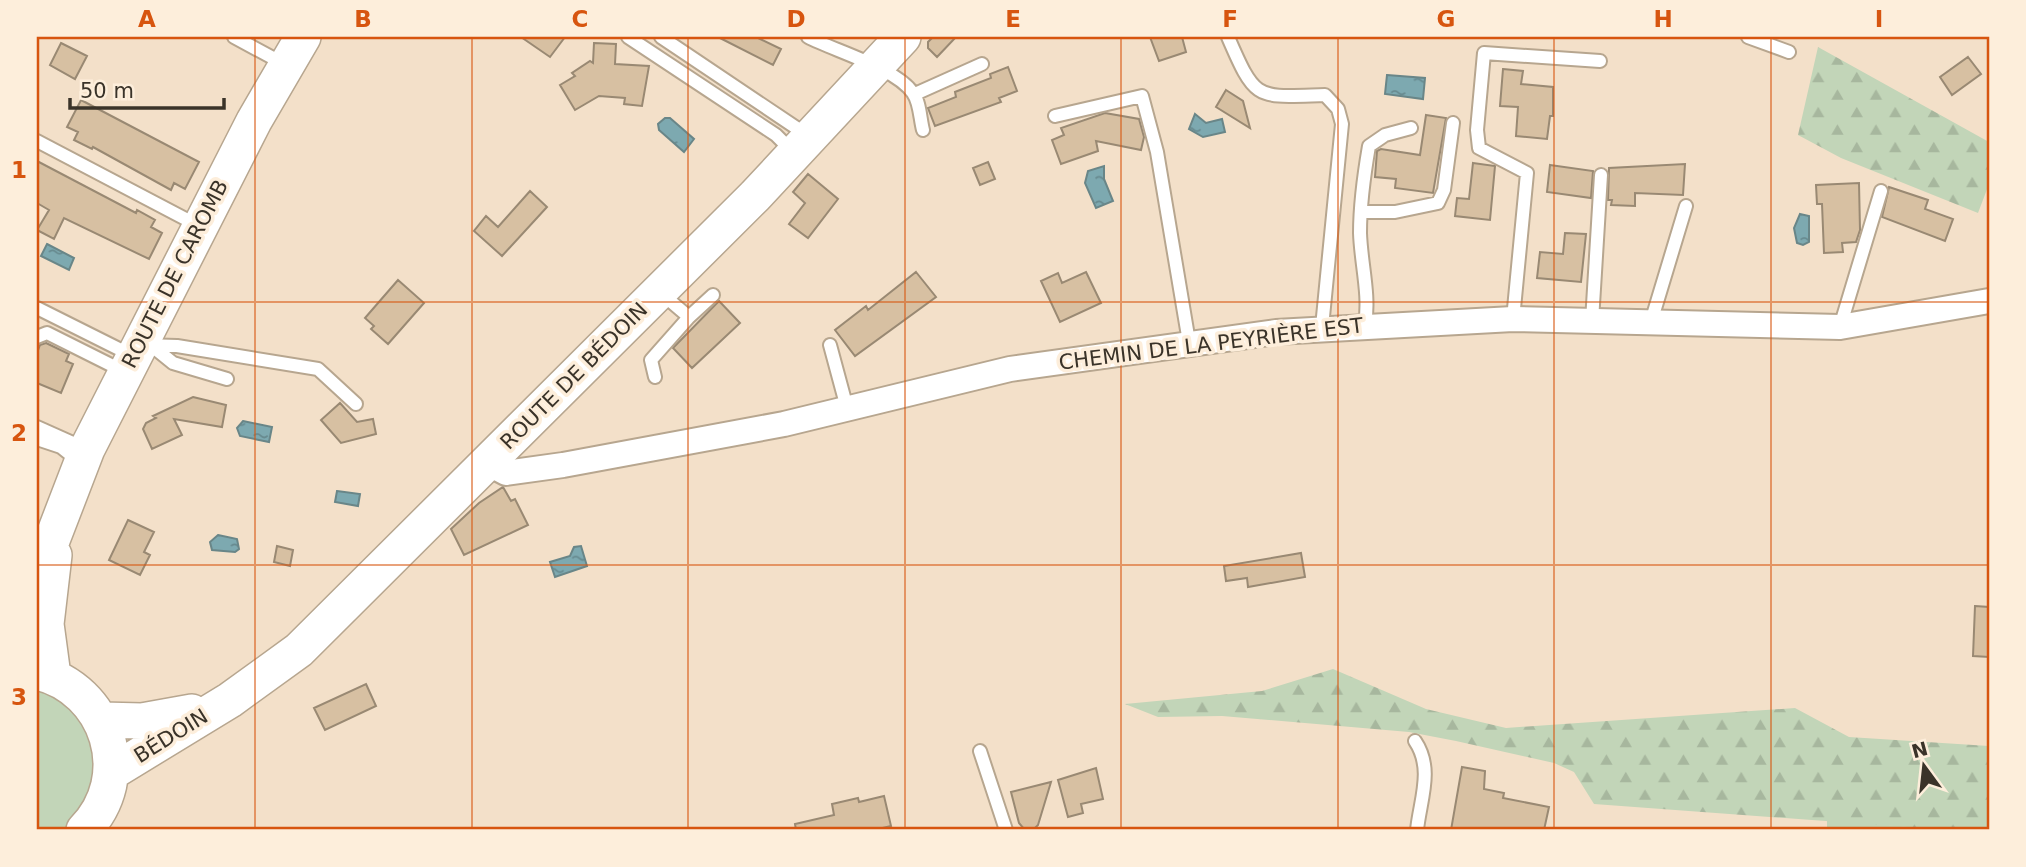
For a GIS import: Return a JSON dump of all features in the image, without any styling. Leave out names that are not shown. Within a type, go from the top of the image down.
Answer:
[{"type":"main road","name":"ROUTE DE BÉDOIN","points":[[230,700],[299,650],[659,291],[903,37]]},
{"type":"main road","name":"ROUTE DE CAROMB","points":[[61,517],[84,456],[254,121],[295,51]]},
{"type":"main road","points":[[37,579],[61,517]]},
{"type":"main road","points":[[61,517],[48,585],[45,674],[82,694],[102,720],[111,745],[112,772],[107,797],[94,820],[84,830]]},
{"type":"main road","points":[[102,720],[176,717],[230,700]]},
{"type":"main road","name":"BÉDOIN","points":[[112,772],[230,700]]},
{"type":"street","name":"CHEMIN DE LA PEYRIÈRE EST","points":[[487,463],[506,473],[532,470],[784,424],[1010,369],[1189,342],[1322,327],[1513,318],[1840,327],[1989,301]]},
{"type":"lane","points":[[234,37],[295,51]]},
{"type":"lane","points":[[628,37],[776,135],[802,145]]},
{"type":"lane","points":[[661,37],[802,145]]},
{"type":"lane","points":[[808,37],[875,67],[904,84],[915,94],[923,130]]},
{"type":"lane","points":[[1228,37],[1248,82],[1270,96],[1325,95],[1338,108],[1342,124],[1322,327]]},
{"type":"lane","points":[[1748,37],[1789,52]]},
{"type":"lane","points":[[1513,318],[1527,173],[1479,148],[1476,130],[1484,53],[1517,58],[1600,61]]},
{"type":"lane","points":[[915,94],[982,64]]},
{"type":"lane","points":[[1055,117],[1142,96],[1157,152],[1189,342]]},
{"type":"lane","points":[[1363,212],[1395,212],[1437,203],[1444,190],[1453,123]]},
{"type":"lane","points":[[1365,325],[1368,306],[1360,231],[1363,212],[1362,188],[1369,146],[1385,135],[1411,128]]},
{"type":"lane","points":[[37,141],[200,226]]},
{"type":"lane","points":[[1591,321],[1601,175]]},
{"type":"lane","points":[[1840,327],[1881,191]]},
{"type":"lane","points":[[1651,322],[1686,206]]},
{"type":"lane","points":[[659,291],[689,317]]},
{"type":"lane","points":[[655,377],[652,360],[689,317],[713,295]]},
{"type":"lane","points":[[37,308],[137,355],[318,369],[356,404]]},
{"type":"lane","points":[[37,337],[47,333],[173,363],[227,379]]},
{"type":"lane","points":[[830,345],[847,408]]},
{"type":"lane","points":[[37,427],[84,456]]},
{"type":"lane","points":[[37,439],[84,456]]},
{"type":"lane","points":[[1415,741],[1423,753],[1426,779],[1417,830]]},
{"type":"lane","points":[[981,751],[1006,830]]},
{"type":"green space","points":[[1818,47],[1989,142],[1989,184],[1978,213],[1841,158],[1798,135]]},
{"type":"green space","points":[[1333,669],[1426,709],[1506,728],[1795,708],[1849,737],[1989,746],[1989,830],[1948,830],[1594,804],[1574,772],[1554,763],[1456,741],[1409,732],[1222,716],[1158,717],[1125,704],[1262,691]]},
{"type":"green space","points":[[37,688],[57,697],[75,710],[85,722],[94,750],[95,767],[89,800],[72,824],[56,831],[37,830]]},
{"type":"green space","points":[[1827,820],[1948,830],[1827,830]]},
{"type":"water","points":[[1387,75],[1425,78],[1423,99],[1385,94]]},
{"type":"water","points":[[1195,114],[1206,123],[1222,119],[1225,132],[1203,137],[1189,129]]},
{"type":"water","points":[[665,118],[670,118],[694,139],[684,152],[659,130],[658,124]]},
{"type":"water","points":[[1104,166],[1104,179],[1113,201],[1096,208],[1085,183],[1088,171]]},
{"type":"water","points":[[1800,214],[1809,216],[1809,242],[1803,245],[1797,243],[1794,228]]},
{"type":"water","points":[[47,244],[74,258],[69,270],[41,256]]},
{"type":"water","points":[[243,421],[272,427],[269,442],[240,436],[237,428]]},
{"type":"water","points":[[337,491],[360,494],[358,506],[335,502]]},
{"type":"water","points":[[218,535],[237,539],[239,549],[235,552],[212,550],[210,542]]},
{"type":"water","points":[[581,546],[587,566],[555,577],[550,562],[570,556],[574,547]]},
{"type":"building","points":[[521,37],[565,37],[550,57]]},
{"type":"building","points":[[718,37],[756,37],[781,49],[773,65]]},
{"type":"building","points":[[933,37],[956,37],[937,57],[928,48],[928,42]]},
{"type":"building","points":[[1150,37],[1182,37],[1186,52],[1159,61]]},
{"type":"building","points":[[61,43],[87,56],[75,79],[50,65]]},
{"type":"building","points":[[594,43],[616,44],[615,64],[649,66],[642,106],[624,104],[625,98],[599,96],[575,110],[560,85],[575,76],[572,73],[590,61],[593,63]]},
{"type":"building","points":[[1968,57],[1981,74],[1952,95],[1940,77]]},
{"type":"building","points":[[1008,67],[1017,91],[999,98],[1001,102],[935,126],[928,108],[956,97],[955,92],[991,78],[990,74]]},
{"type":"building","points":[[1503,69],[1523,71],[1521,84],[1553,87],[1553,116],[1550,116],[1547,139],[1516,136],[1518,107],[1500,106]]},
{"type":"building","points":[[1226,90],[1243,101],[1250,128],[1216,107]]},
{"type":"building","points":[[81,100],[199,162],[185,189],[174,183],[171,190],[93,147],[92,149],[74,140],[78,132],[67,127]]},
{"type":"building","points":[[1105,113],[1139,119],[1144,137],[1141,150],[1096,141],[1098,151],[1061,164],[1052,140],[1064,135],[1061,128]]},
{"type":"building","points":[[1426,115],[1446,118],[1433,193],[1395,188],[1396,179],[1375,177],[1377,151],[1381,149],[1420,155]]},
{"type":"building","points":[[37,161],[136,213],[137,210],[155,220],[151,227],[162,233],[149,259],[64,218],[54,239],[37,230],[49,210],[37,203]]},
{"type":"building","points":[[988,162],[995,179],[980,185],[973,168]]},
{"type":"building","points":[[1473,163],[1495,166],[1490,220],[1455,216],[1457,198],[1469,199]]},
{"type":"building","points":[[1685,164],[1683,195],[1635,193],[1635,206],[1611,205],[1612,200],[1608,200],[1609,168]]},
{"type":"building","points":[[1550,165],[1593,171],[1591,198],[1547,192]]},
{"type":"building","points":[[808,174],[838,199],[808,238],[789,224],[805,203],[793,192]]},
{"type":"building","points":[[1859,183],[1860,230],[1856,242],[1842,243],[1843,252],[1824,253],[1822,204],[1817,204],[1816,185]]},
{"type":"building","points":[[1889,187],[1928,200],[1925,209],[1953,219],[1945,241],[1882,217]]},
{"type":"building","points":[[530,191],[547,207],[502,256],[474,231],[486,216],[498,227]]},
{"type":"building","points":[[1565,233],[1586,234],[1581,282],[1537,278],[1540,252],[1563,254]]},
{"type":"building","points":[[916,272],[936,297],[855,356],[835,330],[866,306],[868,310]]},
{"type":"building","points":[[1086,272],[1101,303],[1060,322],[1041,281],[1058,273],[1062,283]]},
{"type":"building","points":[[398,280],[424,303],[388,344],[371,329],[374,326],[365,318]]},
{"type":"building","points":[[719,301],[740,323],[692,368],[673,348]]},
{"type":"building","points":[[46,343],[69,354],[66,361],[73,364],[61,393],[37,383],[37,353],[40,345]]},
{"type":"building","points":[[193,397],[226,405],[222,427],[174,419],[182,435],[152,449],[143,429],[146,423],[156,418],[153,416]]},
{"type":"building","points":[[340,403],[357,422],[373,419],[376,434],[341,443],[321,420]]},
{"type":"building","points":[[503,487],[511,501],[515,499],[528,525],[464,555],[451,529],[479,503]]},
{"type":"building","points":[[128,520],[154,532],[144,552],[150,555],[140,575],[109,560]]},
{"type":"building","points":[[277,546],[293,550],[290,566],[274,562]]},
{"type":"building","points":[[1301,553],[1305,577],[1248,587],[1247,578],[1226,581],[1224,566]]},
{"type":"building","points":[[1975,606],[1989,607],[1989,657],[1973,656]]},
{"type":"building","points":[[366,684],[376,706],[325,730],[314,708]]},
{"type":"building","points":[[1462,767],[1485,771],[1484,789],[1504,793],[1503,798],[1549,807],[1544,830],[1451,830]]},
{"type":"building","points":[[1096,768],[1103,799],[1081,804],[1083,813],[1068,817],[1058,780]]},
{"type":"building","points":[[1051,782],[1038,825],[1034,829],[1024,829],[1019,823],[1011,792]]},
{"type":"building","points":[[884,796],[891,826],[874,830],[796,830],[795,824],[834,815],[832,804],[858,798],[859,802]]}]
